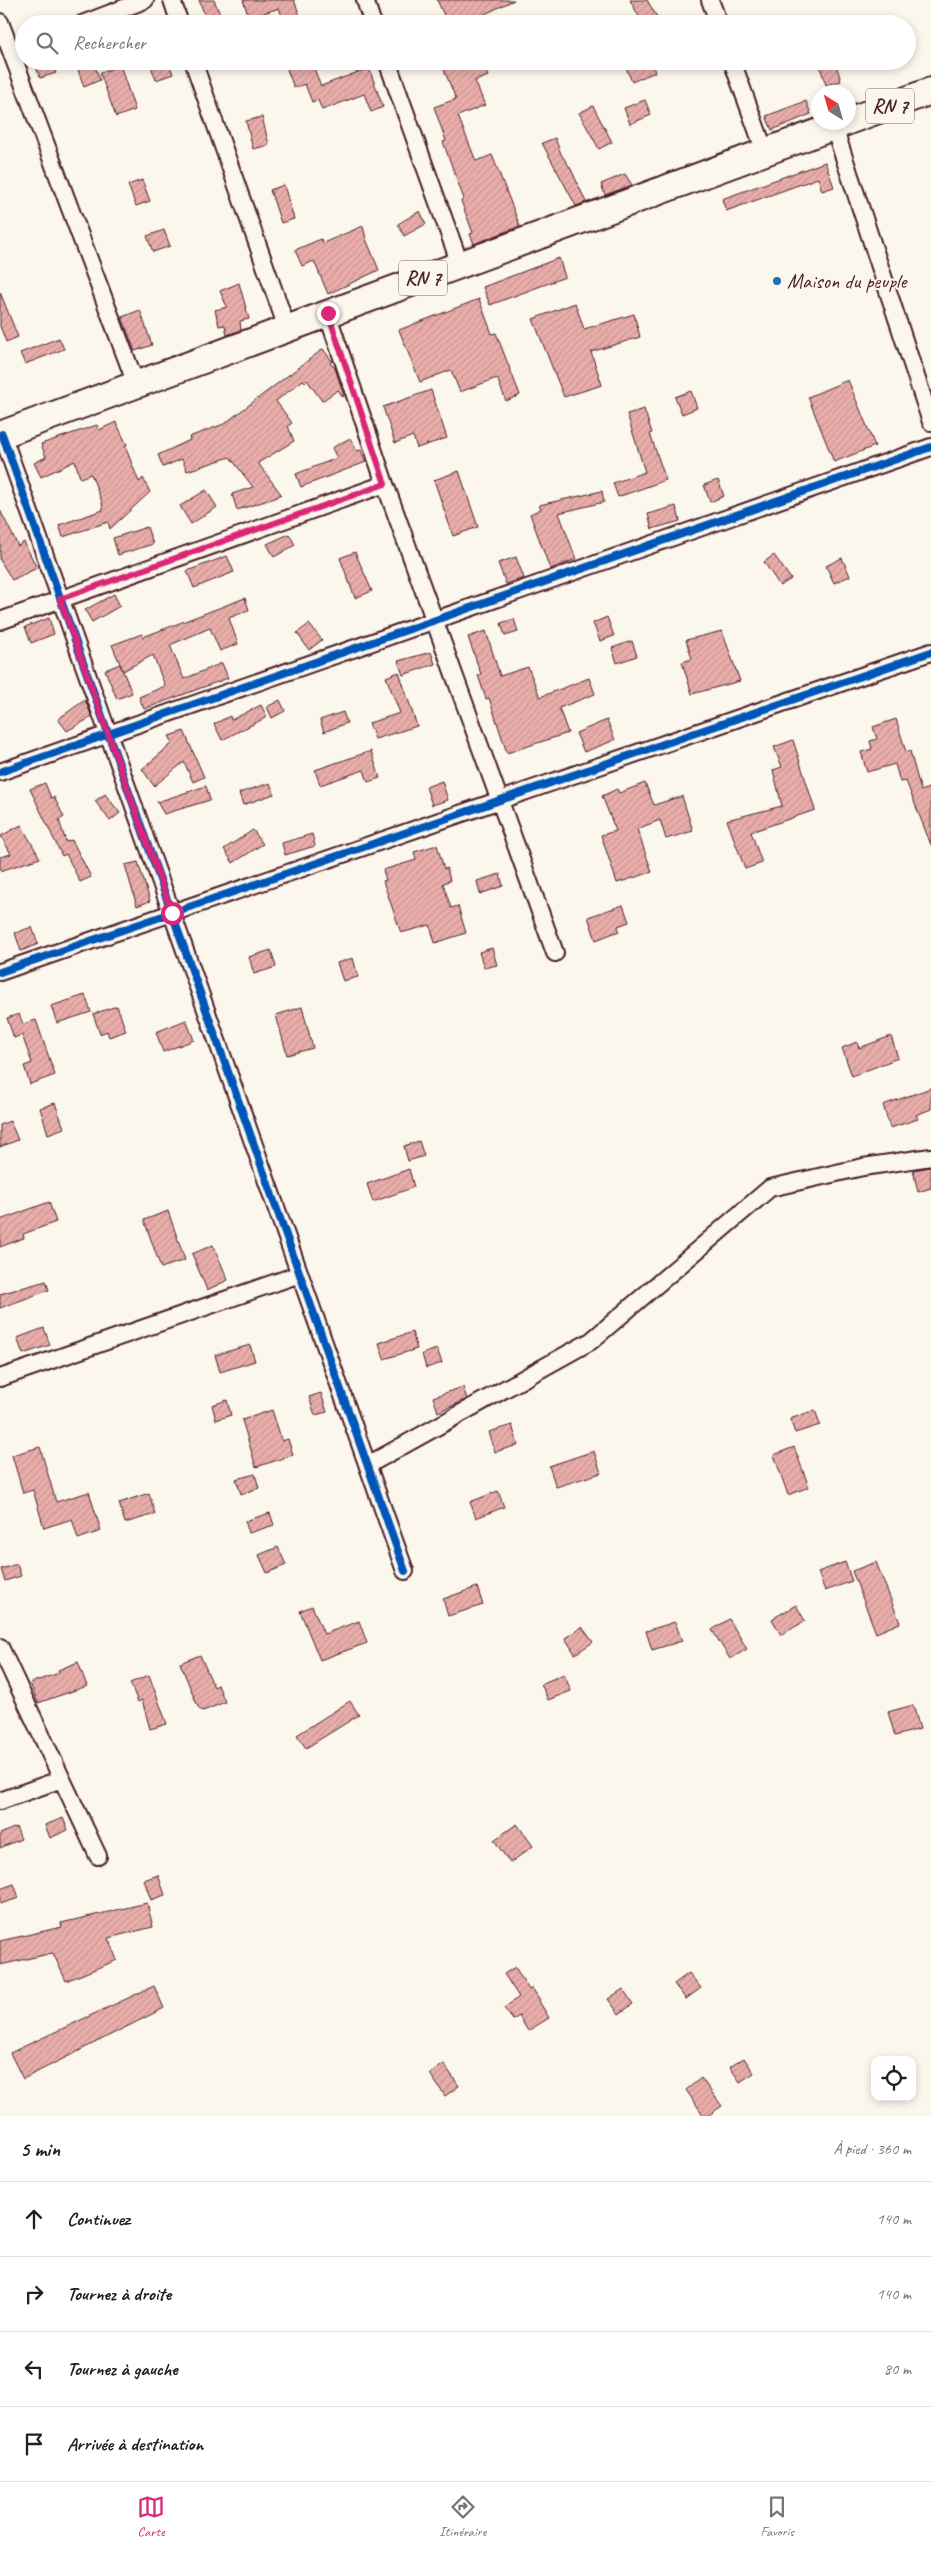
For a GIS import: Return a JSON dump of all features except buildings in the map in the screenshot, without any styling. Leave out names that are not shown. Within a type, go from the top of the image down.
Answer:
[{"type":"main road","name":"RN 7","points":[[856,119],[931,91]]},
{"type":"main road","name":"RN 7","points":[[1,435],[826,130]]},
{"type":"street","points":[[106,15],[145,0]]},
{"type":"street","points":[[172,0],[177,15]]},
{"type":"street","points":[[365,0],[370,15]]},
{"type":"street","points":[[710,0],[716,15]]},
{"type":"street","points":[[0,22],[11,50]]},
{"type":"street","points":[[18,70],[136,384]]},
{"type":"street","points":[[196,70],[288,328]]},
{"type":"street","points":[[390,70],[460,264]]},
{"type":"street","points":[[735,70],[764,152]]},
{"type":"street","points":[[845,130],[931,422]]},
{"type":"street","points":[[328,313],[385,484],[555,953]]},
{"type":"street","points":[[1,435],[405,1571]]},
{"type":"street","points":[[0,772],[931,447]]},
{"type":"street","points":[[0,621],[385,484]]},
{"type":"street","points":[[0,972],[931,652]]},
{"type":"street","points":[[368,1465],[591,1341],[770,1188],[863,1166],[931,1157]]},
{"type":"street","points":[[0,1378],[300,1274]]},
{"type":"street","points":[[0,1647],[98,1856]]},
{"type":"street","points":[[0,1801],[62,1779]]},
{"type":"cycle path","points":[[2,434],[405,1571]]},
{"type":"cycle path","points":[[0,772],[931,447]]},
{"type":"cycle path","points":[[0,972],[931,652]]},
{"type":"place","name":"Maison du peuple","points":[[777,281]]},
{"type":"route","points":[[172,913],[60,599],[385,484],[328,313]]}]
